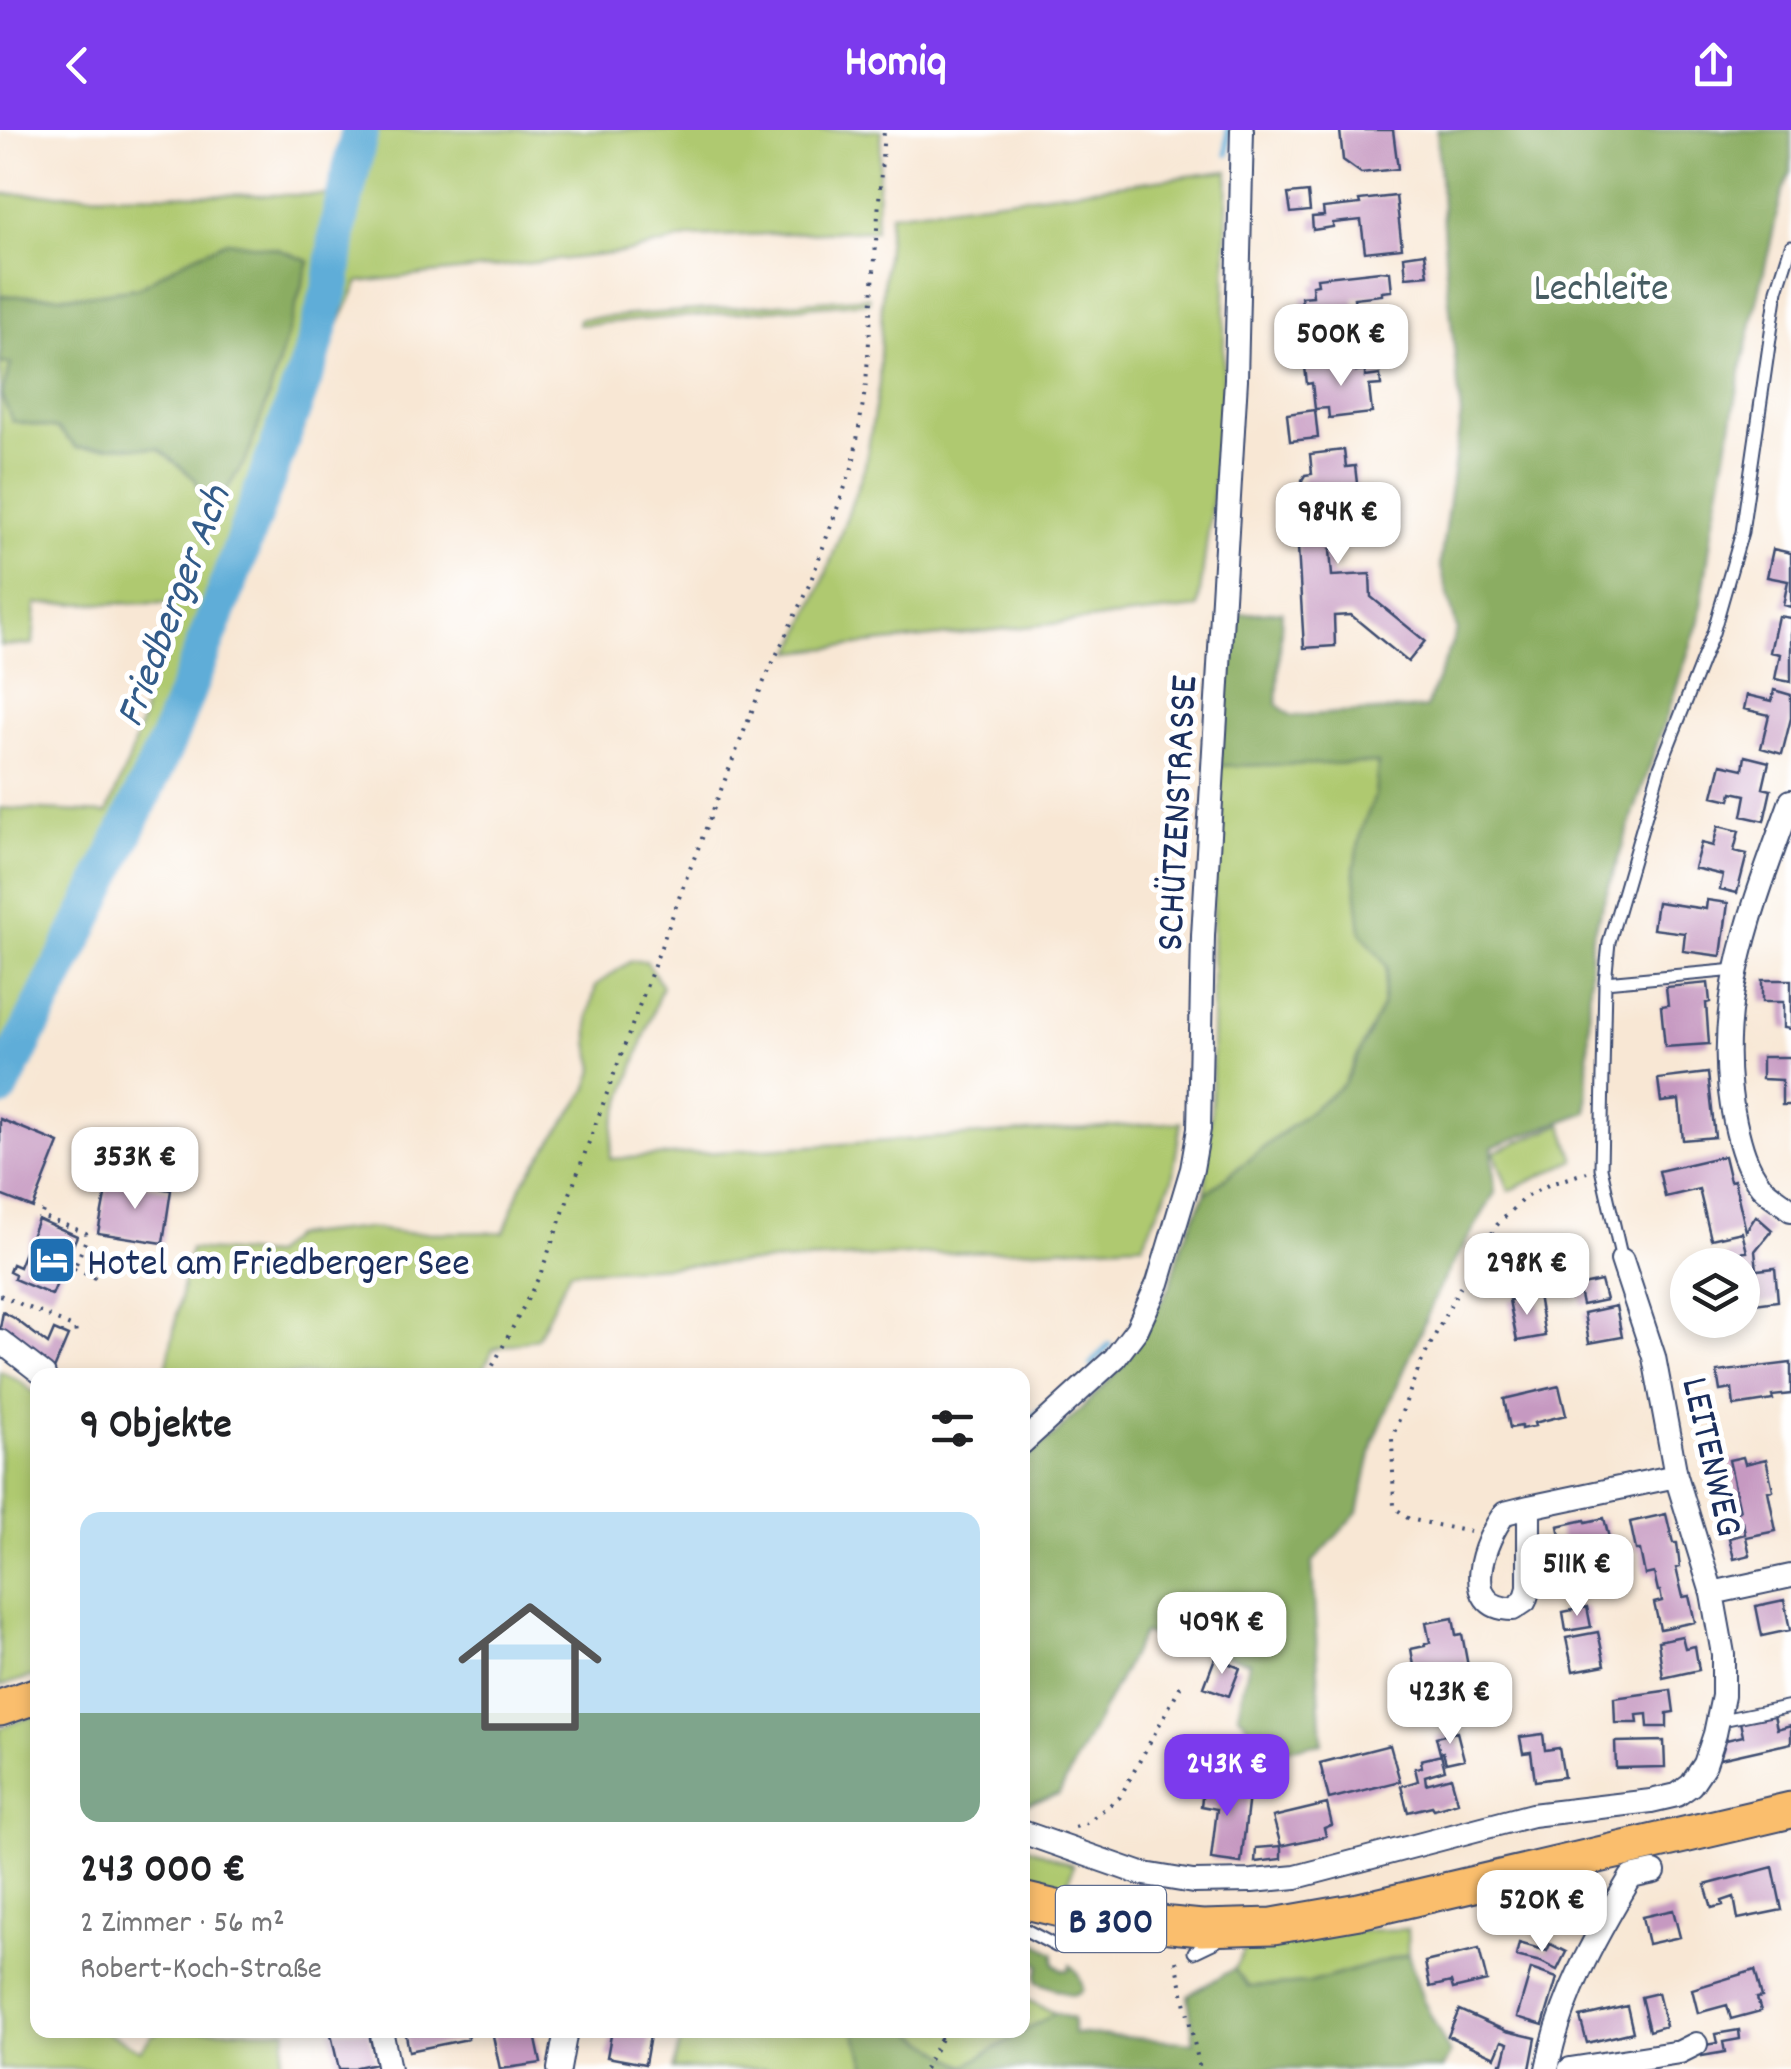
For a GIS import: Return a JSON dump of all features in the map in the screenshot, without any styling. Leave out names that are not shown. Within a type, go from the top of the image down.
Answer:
[{"type":"main road","points":[[0,1708],[30,1698]]},
{"type":"main road","name":"B 300","points":[[1030,1902],[1098,1918],[1202,1928],[1273,1926],[1359,1911],[1791,1810]]},
{"type":"street","name":"SCHÜTZENSTRASSE","points":[[1030,1436],[1115,1358],[1137,1329],[1158,1283],[1192,1169],[1199,1130],[1204,936],[1236,379],[1242,130]]},
{"type":"street","points":[[1791,801],[1755,900],[1736,970],[1728,1048],[1731,1104],[1741,1150],[1760,1185],[1791,1210]]},
{"type":"street","name":"LEITENWEG","points":[[1030,1834],[1139,1873],[1193,1882],[1252,1881],[1296,1877],[1532,1814],[1652,1801],[1677,1795],[1691,1785],[1704,1764],[1717,1721],[1723,1696],[1723,1654],[1712,1593],[1676,1476],[1654,1357],[1622,1260]]},
{"type":"street","points":[[0,1341],[18,1365],[30,1370]]},
{"type":"street","points":[[1529,1507],[1529,1588],[1525,1601],[1514,1609],[1492,1606],[1480,1591],[1482,1566],[1491,1536],[1505,1513],[1529,1507],[1676,1476]]},
{"type":"street","points":[[1712,1593],[1791,1576]]},
{"type":"street","points":[[1547,2069],[1566,1998],[1588,1950],[1630,1877],[1654,1872]]},
{"type":"street","points":[[383,2038],[389,2069]]},
{"type":"street","points":[[559,2069],[565,2038]]},
{"type":"street","points":[[1570,2069],[1680,2052],[1696,2044]]},
{"type":"lane","points":[[1622,1260],[1602,1168],[1609,942],[1660,767],[1713,633],[1742,532],[1778,290],[1791,246]]},
{"type":"lane","points":[[1605,982],[1736,970]]},
{"type":"lane","points":[[1717,1721],[1791,1706]]},
{"type":"lane","points":[[1194,1952],[1242,1928]]},
{"type":"lane","points":[[1030,1932],[1056,1946]]},
{"type":"path","points":[[492,1368],[540,1275],[686,878],[761,688],[810,583],[854,465],[866,384],[884,130]]},
{"type":"path","points":[[1491,1536],[1409,1519],[1394,1507],[1392,1438],[1420,1365],[1496,1225],[1524,1198],[1550,1184],[1602,1168]]},
{"type":"path","points":[[44,1210],[41,1216],[86,1233],[74,1269]]},
{"type":"path","points":[[64,1265],[96,1278]]},
{"type":"path","points":[[0,1295],[75,1328],[76,1334]]},
{"type":"path","points":[[1030,1832],[1064,1830],[1085,1824],[1120,1797],[1181,1685]]},
{"type":"path","points":[[1176,1961],[1200,2069]]},
{"type":"path","points":[[924,2069],[941,2038]]},
{"type":"green space","points":[[344,130],[882,130],[875,230],[692,237],[630,252],[359,282],[308,390],[304,430],[269,482],[165,776],[96,908],[17,1078],[0,1101],[0,808],[107,813],[143,716],[147,675],[172,603],[36,604],[33,644],[0,646],[0,363],[12,364],[12,421],[58,429],[77,448],[159,449],[196,480],[207,520],[247,458],[309,262],[227,242],[183,261],[138,288],[79,296],[0,296],[0,194],[330,195]]},
{"type":"green space","name":"Lechleite","points":[[1437,130],[1791,130],[1791,172],[1782,193],[1742,367],[1699,621],[1591,939],[1587,1112],[1492,1147],[1495,1193],[1440,1286],[1374,1441],[1358,1512],[1312,1563],[1322,1743],[1269,1752],[1238,1713],[1249,1662],[1143,1633],[1059,1794],[1030,1803],[1030,1455],[1123,1366],[1170,1285],[1183,1241],[1205,1194],[1344,1084],[1382,1006],[1387,967],[1361,932],[1354,867],[1362,828],[1375,796],[1378,763],[1217,766],[1228,615],[1282,611],[1277,705],[1292,716],[1426,708],[1457,630],[1440,564],[1461,415]]},
{"type":"green space","points":[[1228,171],[1222,425],[1198,608],[793,652],[865,466],[879,384],[890,214]]},
{"type":"green space","points":[[227,241],[278,249],[309,261],[247,458],[207,521],[196,480],[159,449],[77,448],[58,429],[12,421],[1,395],[11,364],[0,363],[0,296],[79,296],[138,288]]},
{"type":"green space","points":[[869,297],[869,302],[578,325],[579,319]]},
{"type":"green space","points":[[1378,762],[1375,796],[1362,828],[1361,932],[1387,966],[1382,1006],[1344,1084],[1205,1194],[1212,1096],[1217,766]]},
{"type":"green space","points":[[631,961],[646,961],[662,986],[614,1124],[610,1159],[1181,1122],[1172,1180],[1143,1244],[570,1271],[537,1338],[493,1349],[484,1368],[166,1368],[190,1249],[272,1255],[292,1236],[367,1228],[405,1233],[504,1232],[522,1184],[587,1090],[595,1068],[589,1043],[589,1015],[596,985]]},
{"type":"green space","points":[[1562,1124],[1575,1160],[1509,1191],[1494,1152]]},
{"type":"green space","points":[[0,1371],[30,1390],[30,1677],[0,1686]]},
{"type":"green space","points":[[30,1717],[30,2038],[117,2038],[141,2050],[150,2038],[285,2038],[279,2069],[0,2069],[0,1728]]},
{"type":"green space","points":[[1030,1848],[1073,1865],[1066,1892],[1030,1884]]},
{"type":"green space","points":[[1348,1925],[1356,1931],[1407,1929],[1408,1954],[1309,1983],[1249,1987],[1234,1969],[1251,1939]]},
{"type":"green space","points":[[1030,1940],[1054,1953],[1054,1964],[1063,1970],[1073,1967],[1083,1989],[1072,1995],[1037,1982],[1040,1965],[1030,1960]]},
{"type":"green space","points":[[1408,1954],[1423,2000],[1450,2054],[1442,2069],[868,2069],[857,2038],[921,2038],[965,2066],[1013,2038],[1030,2038],[1030,2028],[1055,2013],[1073,2019],[1073,2033],[1194,2043],[1188,1995],[1234,1969],[1249,1987],[1309,1983]]},
{"type":"green space","points":[[1030,2001],[1055,2013],[1030,2028]]},
{"type":"green space","points":[[681,2038],[857,2038],[868,2069],[673,2069]]},
{"type":"green space","points":[[921,2038],[1013,2038],[965,2066]]},
{"type":"building","points":[[1393,130],[1398,169],[1361,173],[1343,160],[1340,131]]},
{"type":"building","points":[[1308,192],[1310,211],[1291,213],[1288,194]]},
{"type":"building","points":[[1396,196],[1402,248],[1365,252],[1361,220],[1313,230],[1312,217],[1324,216],[1323,208]]},
{"type":"building","points":[[1425,253],[1428,275],[1406,277],[1404,256]]},
{"type":"building","points":[[1390,272],[1392,291],[1354,298],[1359,337],[1308,343],[1301,297],[1313,296],[1312,285],[1318,284],[1317,278]]},
{"type":"building","points":[[1355,361],[1356,372],[1365,371],[1365,377],[1380,375],[1381,385],[1369,386],[1372,413],[1329,418],[1328,408],[1315,409],[1312,383],[1307,384],[1305,367]]},
{"type":"building","points":[[1315,410],[1318,438],[1290,441],[1287,414]]},
{"type":"building","points":[[1344,450],[1346,467],[1355,466],[1358,492],[1342,494],[1344,513],[1329,515],[1332,576],[1370,574],[1371,597],[1425,641],[1408,662],[1351,615],[1334,616],[1335,646],[1304,648],[1297,530],[1305,530],[1304,517],[1309,517],[1307,489],[1302,480],[1312,474],[1310,454]]},
{"type":"building","points":[[1773,549],[1791,553],[1791,607],[1783,605],[1788,581],[1767,577]]},
{"type":"building","points":[[1778,616],[1791,618],[1791,682],[1775,679],[1780,654],[1770,652]]},
{"type":"building","points":[[1774,690],[1791,695],[1791,718],[1782,754],[1761,748],[1769,715],[1744,709],[1747,695],[1772,701]]},
{"type":"building","points":[[1745,756],[1769,762],[1763,788],[1771,790],[1764,821],[1742,816],[1746,795],[1732,792],[1730,800],[1713,796],[1721,764],[1743,769]]},
{"type":"building","points":[[1718,826],[1739,831],[1734,851],[1747,854],[1737,893],[1720,889],[1723,875],[1694,868],[1701,843],[1713,846]]},
{"type":"building","points":[[1707,900],[1728,903],[1721,956],[1683,951],[1685,933],[1653,929],[1657,902],[1706,909]]},
{"type":"building","points":[[1762,980],[1791,980],[1791,1029],[1783,1028],[1783,1002],[1762,1002]]},
{"type":"building","points":[[1708,983],[1709,1044],[1665,1047],[1661,1006],[1668,1005],[1666,987]]},
{"type":"building","points":[[1762,1057],[1791,1057],[1791,1105],[1782,1105],[1782,1080],[1762,1079]]},
{"type":"building","points":[[1708,1073],[1715,1137],[1683,1140],[1679,1100],[1661,1102],[1658,1079]]},
{"type":"building","points":[[0,1119],[59,1143],[33,1208],[0,1195]]},
{"type":"building","points":[[1724,1156],[1746,1231],[1756,1216],[1772,1230],[1757,1248],[1746,1248],[1742,1232],[1711,1239],[1699,1189],[1665,1197],[1659,1171]]},
{"type":"building","points":[[108,1180],[171,1190],[163,1243],[98,1233]]},
{"type":"building","points":[[38,1219],[77,1236],[52,1295],[14,1279],[15,1275],[9,1272],[12,1264],[19,1267]]},
{"type":"building","points":[[1775,1268],[1778,1301],[1760,1303],[1760,1270]]},
{"type":"building","points":[[1601,1281],[1606,1300],[1582,1305],[1578,1286]]},
{"type":"building","points":[[1538,1295],[1545,1336],[1517,1341],[1509,1300]]},
{"type":"building","points":[[1616,1306],[1622,1337],[1589,1343],[1584,1313]]},
{"type":"building","points":[[3,1312],[48,1344],[54,1330],[68,1336],[53,1368],[0,1328]]},
{"type":"building","points":[[1791,1363],[1791,1394],[1734,1406],[1732,1389],[1720,1391],[1717,1372]]},
{"type":"building","points":[[1559,1386],[1566,1415],[1534,1423],[1535,1426],[1510,1428],[1504,1399]]},
{"type":"building","points":[[1743,1457],[1745,1464],[1766,1459],[1776,1531],[1746,1537],[1750,1555],[1734,1559],[1729,1538],[1745,1534],[1743,1522],[1737,1523],[1735,1512],[1740,1511],[1729,1460]]},
{"type":"building","points":[[1666,1514],[1673,1543],[1677,1543],[1680,1567],[1676,1568],[1683,1597],[1689,1596],[1695,1622],[1660,1629],[1654,1603],[1662,1601],[1660,1591],[1654,1573],[1645,1575],[1630,1522]]},
{"type":"building","points":[[1604,1518],[1609,1538],[1590,1543],[1591,1549],[1564,1555],[1558,1526]]},
{"type":"building","points":[[1784,1600],[1790,1630],[1762,1636],[1756,1606]]},
{"type":"building","points":[[1587,1607],[1591,1627],[1566,1631],[1563,1612]]},
{"type":"building","points":[[1453,1618],[1456,1635],[1462,1634],[1472,1688],[1433,1695],[1433,1691],[1419,1693],[1411,1649],[1430,1642],[1426,1623]]},
{"type":"building","points":[[1598,1632],[1605,1665],[1573,1671],[1566,1638]]},
{"type":"building","points":[[1682,1636],[1685,1648],[1695,1646],[1699,1670],[1663,1678],[1658,1641]]},
{"type":"building","points":[[1215,1658],[1240,1668],[1229,1696],[1204,1687]]},
{"type":"building","points":[[1671,1690],[1674,1712],[1667,1713],[1667,1727],[1648,1727],[1647,1714],[1637,1715],[1638,1723],[1615,1723],[1614,1698]]},
{"type":"building","points":[[1774,1715],[1777,1729],[1791,1725],[1791,1743],[1720,1759],[1726,1740],[1743,1736],[1740,1722]]},
{"type":"building","points":[[1457,1732],[1464,1759],[1446,1763],[1436,1737]]},
{"type":"building","points":[[1543,1734],[1545,1750],[1559,1748],[1564,1777],[1535,1781],[1531,1752],[1523,1753],[1520,1737]]},
{"type":"building","points":[[1664,1741],[1665,1767],[1616,1768],[1615,1742]]},
{"type":"building","points":[[1390,1745],[1400,1781],[1329,1799],[1320,1763]]},
{"type":"building","points":[[1441,1755],[1445,1770],[1425,1776],[1426,1784],[1451,1777],[1458,1802],[1408,1812],[1401,1786],[1418,1781],[1415,1768],[1422,1767],[1421,1760]]},
{"type":"building","points":[[1204,1781],[1250,1787],[1241,1863],[1211,1859],[1217,1809],[1201,1806]]},
{"type":"building","points":[[1327,1804],[1332,1825],[1324,1828],[1326,1836],[1281,1846],[1273,1817]]},
{"type":"building","points":[[1281,1846],[1281,1859],[1255,1862],[1256,1848]]},
{"type":"building","points":[[1773,1867],[1782,1910],[1738,1919],[1734,1897],[1712,1908],[1705,1885]]},
{"type":"building","points":[[1566,1890],[1592,1904],[1578,1930],[1566,1922],[1561,1932],[1548,1925]]},
{"type":"building","points":[[1673,1910],[1680,1937],[1648,1944],[1642,1917]]},
{"type":"building","points":[[1519,1943],[1547,1951],[1550,1944],[1566,1952],[1557,1970],[1516,1956]]},
{"type":"building","points":[[1479,1949],[1487,1981],[1453,1989],[1451,1982],[1430,1987],[1425,1962]]},
{"type":"building","points":[[1531,1969],[1557,1978],[1543,2025],[1517,2017]]},
{"type":"building","points":[[1755,1970],[1762,1997],[1757,1998],[1761,2011],[1731,2019],[1727,2005],[1698,2013],[1692,1989]]},
{"type":"building","points":[[1658,1993],[1666,2026],[1649,2031],[1641,1997]]},
{"type":"building","points":[[1627,2006],[1633,2032],[1587,2043],[1580,2017]]},
{"type":"building","points":[[1459,2010],[1506,2031],[1536,2038],[1530,2069],[1498,2069],[1508,2043],[1502,2041],[1495,2057],[1448,2036]]},
{"type":"building","points":[[1739,2030],[1740,2039],[1723,2042],[1725,2052],[1702,2056],[1700,2046],[1717,2043],[1715,2034]]},
{"type":"building","points":[[332,2038],[370,2038],[376,2063],[339,2069]]},
{"type":"building","points":[[407,2038],[468,2039],[409,2051]]},
{"type":"building","points":[[493,2038],[536,2038],[541,2063],[500,2069]]},
{"type":"building","points":[[611,2038],[650,2038],[645,2064],[607,2057]]},
{"type":"waterway","name":"Friedberger Ach","points":[[0,1089],[167,742],[230,579],[310,361],[332,283],[339,223],[360,130]]},
{"type":"waterway","points":[[1227,154],[1228,130]]},
{"type":"waterway","points":[[1091,1365],[1109,1345]]},
{"type":"waterway","points":[[1030,1418],[1042,1410]]},
{"type":"place","name":"Hotel am Friedberger See","points":[[52,1260]]}]
